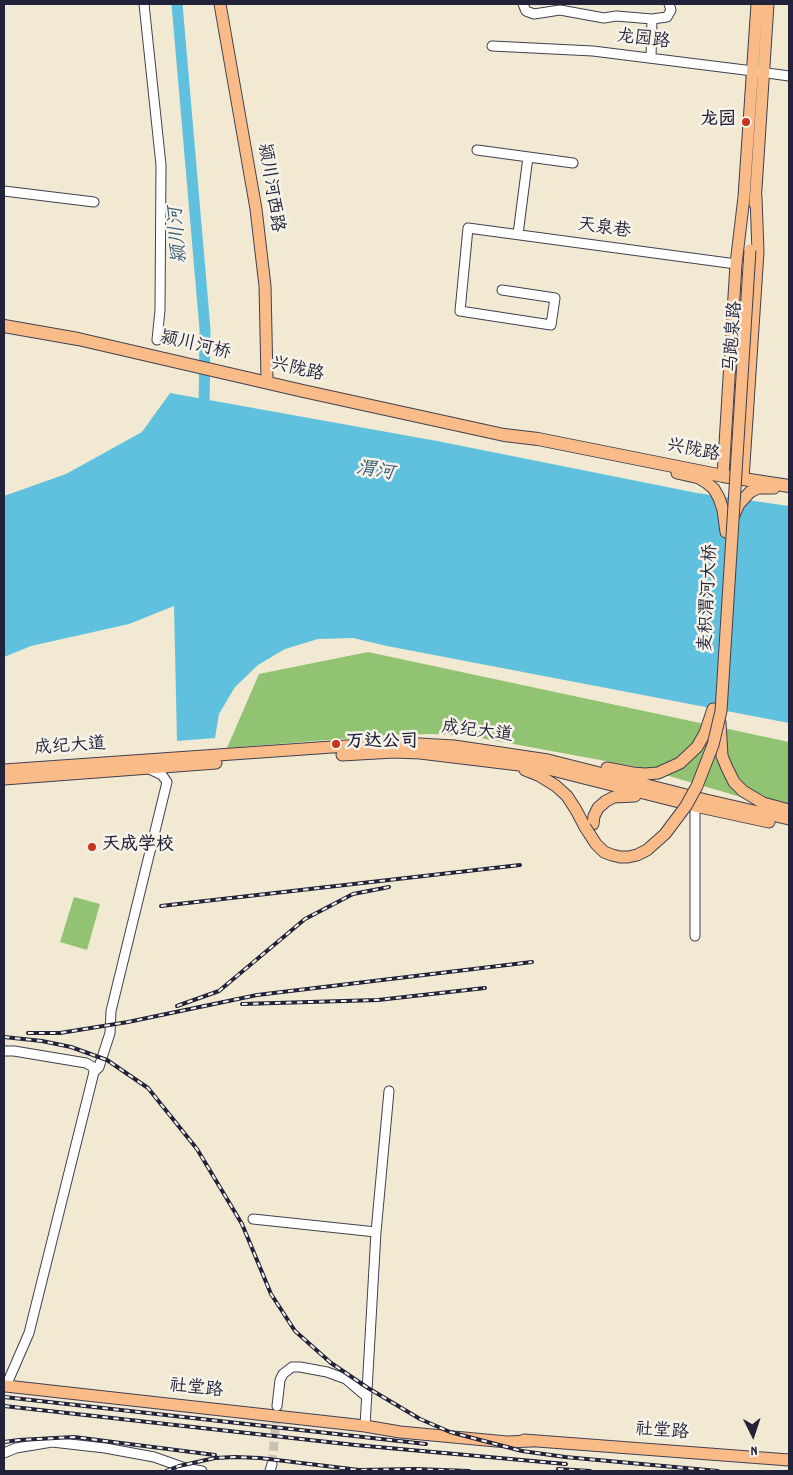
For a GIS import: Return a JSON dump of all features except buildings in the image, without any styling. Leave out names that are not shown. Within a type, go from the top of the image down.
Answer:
[{"type":"highway","name":"颍川河桥","points":[[4,326],[78,339],[248,378]]},
{"type":"highway","name":"兴陇路","points":[[248,378],[309,384],[440,414],[789,486]]},
{"type":"highway","name":"兴陇路","points":[[248,378],[504,435],[538,439],[724,472]]},
{"type":"highway","name":"兴陇路","points":[[744,476],[789,478]]},
{"type":"main road","name":"颍川河西路","points":[[215,4],[251,211],[259,276],[265,379]]},
{"type":"main road","name":"颍川河西路","points":[[220,4],[256,209],[265,286],[265,379]]},
{"type":"main road","name":"马跑泉路","points":[[757,4],[759,72]]},
{"type":"main road","name":"马跑泉路","points":[[747,249],[759,72],[768,4]]},
{"type":"main road","name":"马跑泉路","points":[[724,472],[736,264],[750,197]]},
{"type":"main road","name":"马跑泉路","points":[[744,476],[758,252],[750,197]]},
{"type":"main road","name":"麦积渭河大桥","points":[[502,762],[540,776],[556,786],[567,796],[589,825],[596,844],[604,852],[620,857],[637,855],[654,845],[666,834],[697,786],[712,745],[717,710],[747,249]]},
{"type":"main road","points":[[504,435],[538,446],[686,474],[707,483],[720,498],[729,532]]},
{"type":"main road","points":[[729,532],[738,504],[750,492],[758,488],[768,487],[789,490]]},
{"type":"main road","points":[[454,746],[489,745],[633,773],[658,773],[680,763],[697,747],[717,710]]},
{"type":"main road","points":[[717,710],[722,756],[734,782],[743,791],[764,803],[789,810]]},
{"type":"main road","name":"成纪大道","points":[[4,770],[375,744],[454,746],[548,760],[789,819]]},
{"type":"main road","name":"成纪大道","points":[[4,779],[255,760],[394,752],[446,756],[544,768],[694,806],[789,826]]},
{"type":"main road","points":[[589,825],[598,808],[614,797],[626,795],[657,796]]},
{"type":"main road","name":"社堂路","points":[[5,1386],[482,1440],[532,1441],[789,1460]]},
{"type":"street","points":[[144,4],[161,165],[160,310],[157,340]]},
{"type":"street","points":[[523,4],[526,11],[534,14],[560,10],[604,18],[616,16],[652,19],[667,17],[671,10],[670,4]]},
{"type":"street","points":[[651,58],[652,19]]},
{"type":"street","name":"龙园路","points":[[492,46],[594,52],[789,76]]},
{"type":"street","points":[[477,150],[573,163]]},
{"type":"street","points":[[518,234],[528,157]]},
{"type":"street","points":[[4,191],[94,202]]},
{"type":"street","name":"天泉巷","points":[[502,290],[555,298],[551,325],[460,311],[468,228],[736,264]]},
{"type":"street","points":[[5,1386],[29,1333],[94,1072],[99,1067],[110,1033],[111,1011],[167,782],[162,775],[148,769]]},
{"type":"street","points":[[694,806],[695,936]]},
{"type":"street","points":[[4,1051],[86,1063],[93,1067],[94,1072]]},
{"type":"street","points":[[365,1426],[376,1232],[389,1091]]},
{"type":"street","points":[[253,1218],[376,1232]]},
{"type":"street","points":[[277,1406],[280,1380],[283,1374],[292,1367],[327,1372],[346,1379],[367,1397]]},
{"type":"street","points":[[4,1453],[16,1448],[52,1442],[154,1456],[185,1468],[202,1471]]},
{"type":"green space","points":[[368,652],[789,742],[789,811],[638,767],[470,736],[433,734],[390,735],[227,748],[259,674]]},
{"type":"green space","points":[[74,897],[100,904],[87,950],[60,942]]},
{"type":"water","name":"渭河","points":[[170,393],[437,441],[697,493],[789,506],[789,723],[353,638],[318,639],[285,649],[258,665],[235,687],[219,714],[215,738],[177,741],[174,606],[129,624],[31,646],[4,657],[4,496],[66,474],[142,432]]},
{"type":"waterway","name":"颍川河","points":[[177,4],[205,329],[204,414]]},
{"type":"tunnel","points":[[272,1464],[277,1411]]},
{"type":"railway","points":[[161,906],[520,865]]},
{"type":"railway","points":[[177,1006],[219,991],[305,919],[353,894],[389,887]]},
{"type":"railway","points":[[28,1033],[60,1033],[128,1022],[257,995],[532,962]]},
{"type":"railway","points":[[242,1004],[378,1000],[485,988]]},
{"type":"railway","points":[[4,1037],[42,1041],[71,1047],[107,1060],[148,1088],[197,1149],[242,1224],[271,1294],[295,1331],[331,1363],[368,1388],[420,1419],[450,1432],[522,1451],[565,1457],[718,1471]]},
{"type":"railway","points":[[4,1397],[426,1444]]},
{"type":"railway","points":[[4,1406],[355,1445],[566,1464]]},
{"type":"railway","points":[[4,1442],[74,1437],[215,1455]]},
{"type":"railway","points":[[166,1471],[215,1458],[235,1457],[260,1458],[359,1470],[416,1469],[469,1471]]},
{"type":"railway","points":[[558,1469],[590,1471]]},
{"type":"place","name":"龙园","points":[[746,122]]},
{"type":"place","name":"万达公司","points":[[336,744]]},
{"type":"place","name":"天成学校","points":[[92,847]]}]
